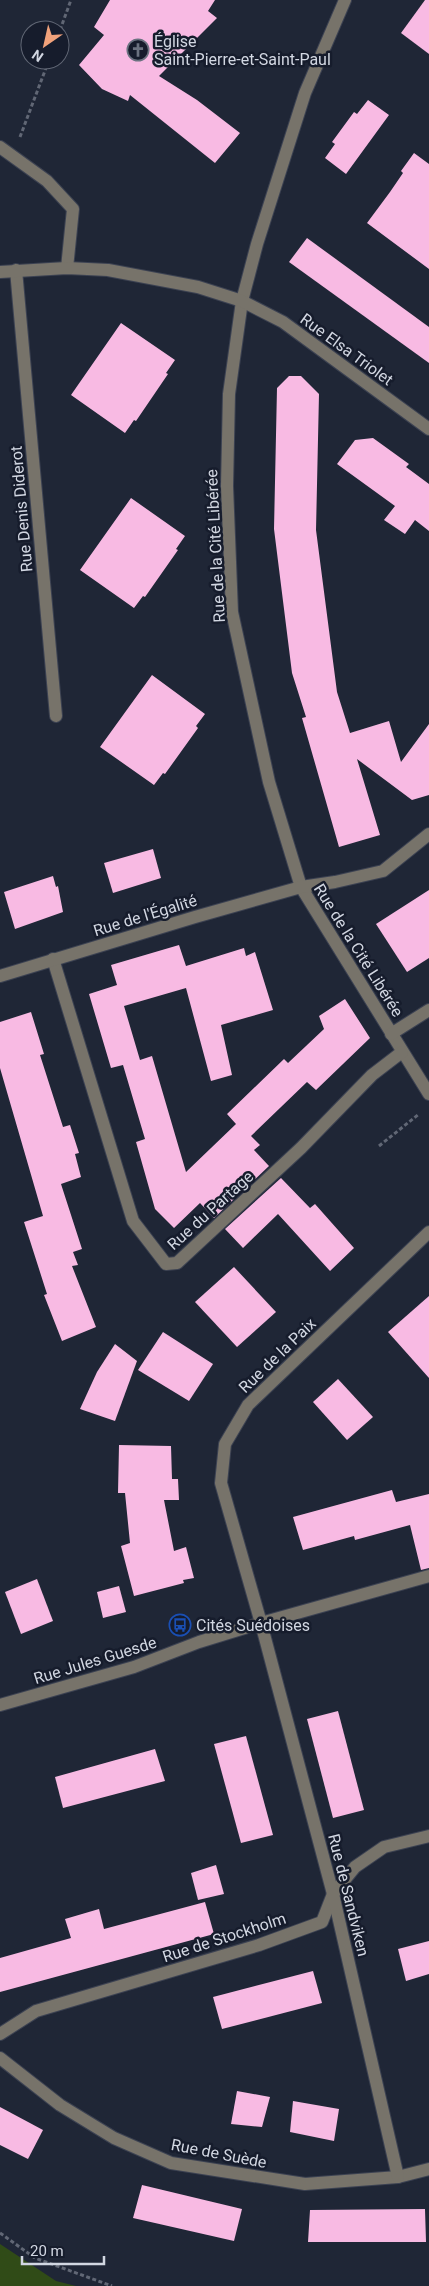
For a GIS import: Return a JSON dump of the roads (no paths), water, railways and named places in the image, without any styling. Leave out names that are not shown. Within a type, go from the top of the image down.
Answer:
[{"type":"street","name":"Rue de la Cité Libérée","points":[[345,0],[305,93],[256,244],[242,301],[229,394],[227,486],[232,612],[268,782],[301,887],[429,1094]]},
{"type":"street","points":[[0,146],[47,180],[73,209],[67,268]]},
{"type":"street","points":[[0,272],[67,268],[127,273],[198,287],[242,301]]},
{"type":"street","name":"Rue Denis Diderot","points":[[16,270],[56,716]]},
{"type":"street","name":"Rue Elsa Triolet","points":[[242,301],[283,322],[429,429]]},
{"type":"street","name":"Rue de l'Égalité","points":[[0,976],[301,887],[383,871],[429,834]]},
{"type":"street","name":"Rue du Partage","points":[[53,960],[133,1221],[166,1264],[177,1263],[301,1148],[372,1075],[402,1052]]},
{"type":"street","points":[[391,1034],[429,1010]]},
{"type":"street","name":"Rue de la Paix","points":[[261,1623],[221,1483],[225,1444],[248,1405],[429,1232]]},
{"type":"street","name":"Rue Jules Guesde","points":[[0,1705],[134,1667],[199,1642],[261,1623],[429,1576]]},
{"type":"street","name":"Rue de Sandviken","points":[[261,1623],[333,1894],[398,2177]]},
{"type":"street","name":"Rue de Stockholm","points":[[0,2034],[36,2011],[259,1945],[322,1922],[333,1894],[355,1867],[384,1847],[429,1836]]},
{"type":"street","name":"Rue de Suède","points":[[0,2058],[60,2105],[99,2129],[114,2138],[171,2163],[305,2184],[398,2177],[429,2169]]},
{"type":"place","name":"Église Saint-Pierre-et-Saint-Paul","points":[[138,50]]},
{"type":"place","name":"Cités Suédoises","points":[[180,1625]]}]
